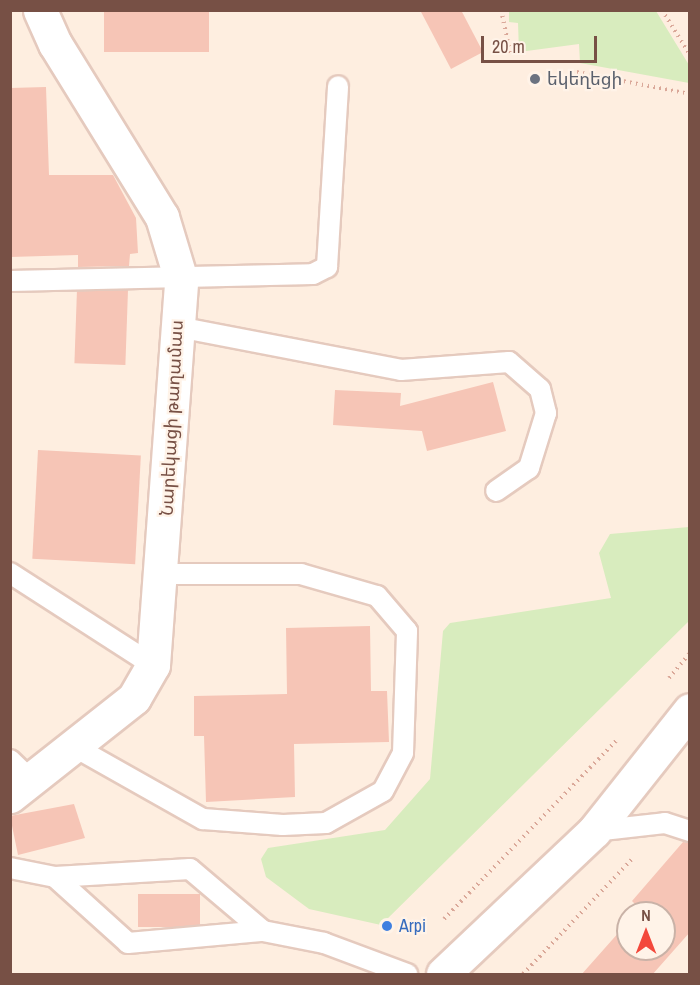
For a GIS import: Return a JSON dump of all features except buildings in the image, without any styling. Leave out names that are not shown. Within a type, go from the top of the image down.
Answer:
[{"type":"street","name":"Նարեկացի թաղամաս","points":[[18,780],[75,747],[134,698],[153,665],[163,574],[181,279],[162,218],[55,44],[40,10]]},
{"type":"street","points":[[443,975],[594,831],[690,710]]},
{"type":"lane","points":[[10,281],[181,279],[313,274],[327,267],[338,86]]},
{"type":"lane","points":[[178,327],[401,370],[509,362],[540,389],[546,413],[528,468],[496,491]]},
{"type":"lane","points":[[10,573],[153,665]]},
{"type":"lane","points":[[75,747],[203,819],[283,825],[326,823],[383,791],[404,753],[407,631],[377,596],[301,574],[163,574]]},
{"type":"lane","points":[[594,831],[665,823],[690,831]]},
{"type":"lane","points":[[10,868],[55,876],[190,870],[263,931]]},
{"type":"lane","points":[[55,876],[128,943],[263,931],[324,943],[407,975]]},
{"type":"path","points":[[501,10],[511,56]]},
{"type":"path","points":[[662,10],[690,55]]},
{"type":"path","points":[[571,71],[690,94]]},
{"type":"path","points":[[667,681],[690,653]]},
{"type":"path","points":[[437,927],[626,731]]},
{"type":"path","points":[[523,975],[665,823]]},
{"type":"green space","points":[[509,11],[656,11],[689,65],[689,83],[580,63],[579,44],[519,52],[518,23],[509,22]]},
{"type":"green space","points":[[689,527],[689,621],[381,925],[309,909],[266,877],[261,859],[268,848],[385,830],[430,779],[443,631],[450,623],[611,598],[599,553],[610,534]]},
{"type":"place","name":"եկեղեցի","points":[[535,79]]},
{"type":"place","name":"Arpi","points":[[387,926]]}]
